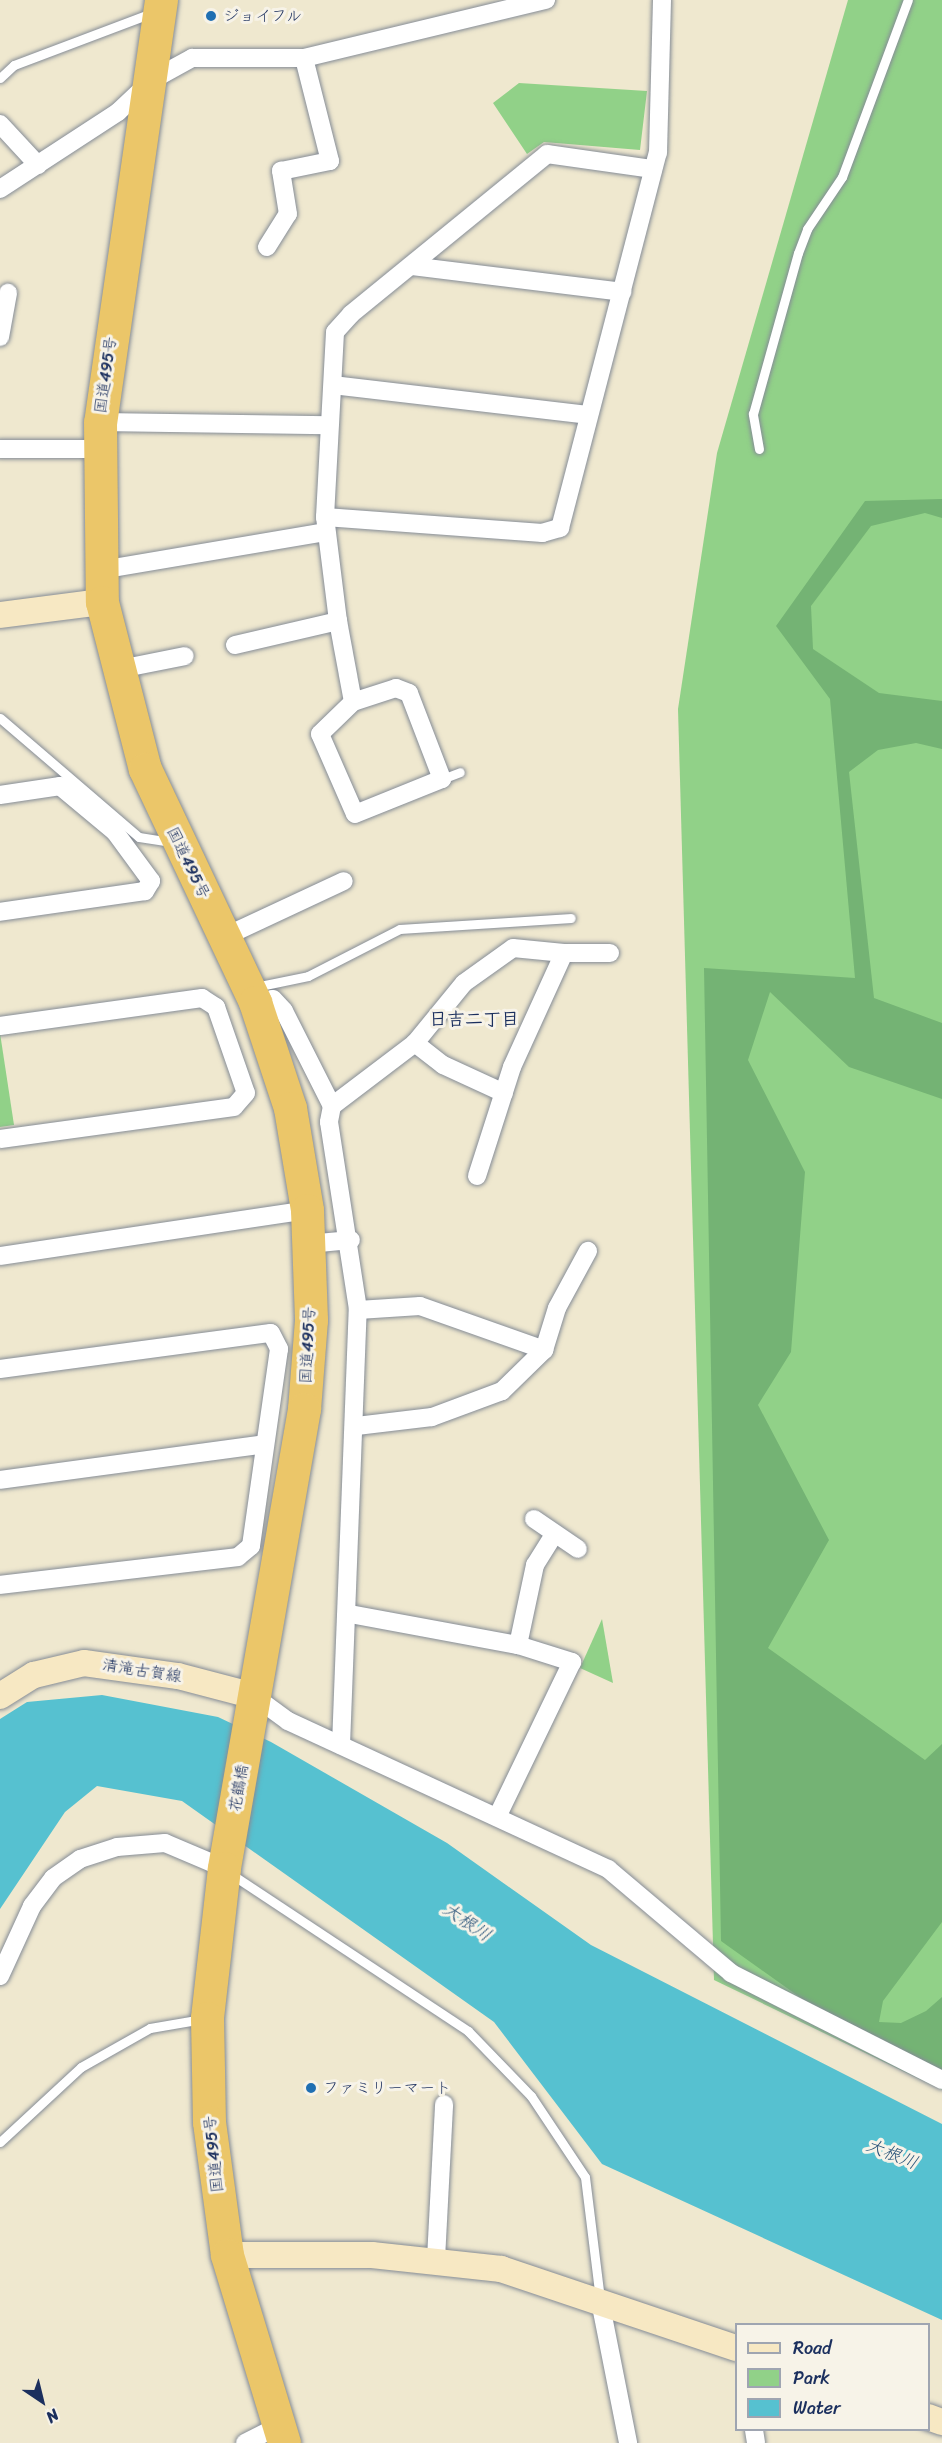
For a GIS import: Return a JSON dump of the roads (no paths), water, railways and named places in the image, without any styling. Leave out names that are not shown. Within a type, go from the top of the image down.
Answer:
[{"type":"highway","name":"国道495号","points":[[161,5],[153,80],[100,435],[102,602],[116,670],[145,769],[178,843],[252,995],[290,1108],[307,1210],[311,1320],[304,1409],[253,1708]]},
{"type":"highway","name":"花鶴橋","points":[[225,1863],[253,1708]]},
{"type":"highway","name":"国道495号","points":[[225,1863],[207,2018],[209,2122],[227,2255],[282,2434]]},
{"type":"street","points":[[0,189],[118,112],[153,80],[192,58],[304,58],[546,0]]},
{"type":"street","points":[[101,570],[325,525],[542,533],[560,528],[587,415],[654,169],[662,0]]},
{"type":"street","points":[[267,247],[288,214],[281,171],[330,161],[304,58]]},
{"type":"street","points":[[0,124],[38,165]]},
{"type":"street","points":[[353,702],[338,621],[325,525],[335,332],[547,154],[654,169]]},
{"type":"street","points":[[411,266],[622,292]]},
{"type":"street","points":[[0,337],[8,293]]},
{"type":"street","points":[[333,385],[587,415]]},
{"type":"street","points":[[0,449],[100,435],[329,425]]},
{"type":"street","points":[[8,612],[102,602]]},
{"type":"street","points":[[235,645],[338,621]]},
{"type":"street","points":[[116,670],[185,656]]},
{"type":"street","points":[[396,688],[409,693],[442,779],[356,814],[320,734],[353,702],[396,688]]},
{"type":"street","points":[[0,795],[60,786],[115,832],[151,881],[146,891],[0,912]]},
{"type":"street","points":[[224,937],[344,881]]},
{"type":"street","points":[[332,1106],[416,1043],[464,983],[513,948],[564,953],[610,953]]},
{"type":"street","points":[[477,1176],[504,1093],[564,953]]},
{"type":"street","points":[[252,995],[273,999],[284,1011],[332,1106],[329,1122],[351,1240],[358,1310],[357,1426],[350,1614],[341,1745]]},
{"type":"street","points":[[0,1026],[202,998],[216,1007],[246,1093],[234,1107],[0,1138]]},
{"type":"street","points":[[416,1043],[443,1065],[504,1093]]},
{"type":"street","points":[[0,1256],[307,1210]]},
{"type":"street","points":[[308,1244],[351,1240]]},
{"type":"street","points":[[357,1426],[432,1417],[502,1391],[544,1350],[557,1308],[588,1251]]},
{"type":"street","points":[[358,1310],[420,1306],[544,1350]]},
{"type":"street","points":[[0,1369],[271,1333],[279,1349],[251,1546],[238,1557],[0,1585]]},
{"type":"street","points":[[0,1480],[265,1444]]},
{"type":"street","points":[[534,1519],[554,1535],[578,1549]]},
{"type":"street","points":[[518,1645],[534,1565],[554,1535]]},
{"type":"street","points":[[350,1614],[518,1645],[572,1662],[498,1815]]},
{"type":"street","name":"清滝古賀線","points":[[0,1696],[34,1676],[84,1663],[178,1676],[253,1708]]},
{"type":"street","points":[[253,1708],[288,1721],[498,1815],[608,1869],[730,1974],[942,2080]]},
{"type":"street","points":[[0,1976],[32,1906],[53,1878],[80,1859],[117,1847],[165,1843],[225,1863]]},
{"type":"street","points":[[436,2259],[444,2104]]},
{"type":"street","points":[[227,2255],[436,2259],[501,2269],[735,2348]]},
{"type":"street","points":[[600,2301],[628,2443]]},
{"type":"street","points":[[245,2443],[282,2434]]},
{"type":"lane","points":[[759,449],[753,414],[798,253],[807,229],[842,177],[908,0]]},
{"type":"lane","points":[[0,78],[14,65],[161,5]]},
{"type":"lane","points":[[0,718],[139,837],[178,843]]},
{"type":"lane","points":[[442,779],[460,772]]},
{"type":"lane","points":[[252,995],[308,976],[400,929],[571,918]]},
{"type":"lane","points":[[225,1863],[284,1914],[468,2031],[531,2096],[585,2177],[600,2301]]},
{"type":"lane","points":[[0,2142],[81,2067],[150,2028],[207,2018]]},
{"type":"water","name":"大根川","points":[[102,1695],[218,1717],[271,1742],[447,1843],[591,1945],[942,2124],[942,2320],[602,2164],[494,2022],[182,1801],[97,1786],[65,1812],[0,1909],[0,1719],[27,1702]]},
{"type":"place","name":"ジョイフル","points":[[211,16]]},
{"type":"place","name":"ファミリーマート","points":[[311,2088]]},
{"type":"district","name":"日吉二丁目","points":[[474,1019]]}]
